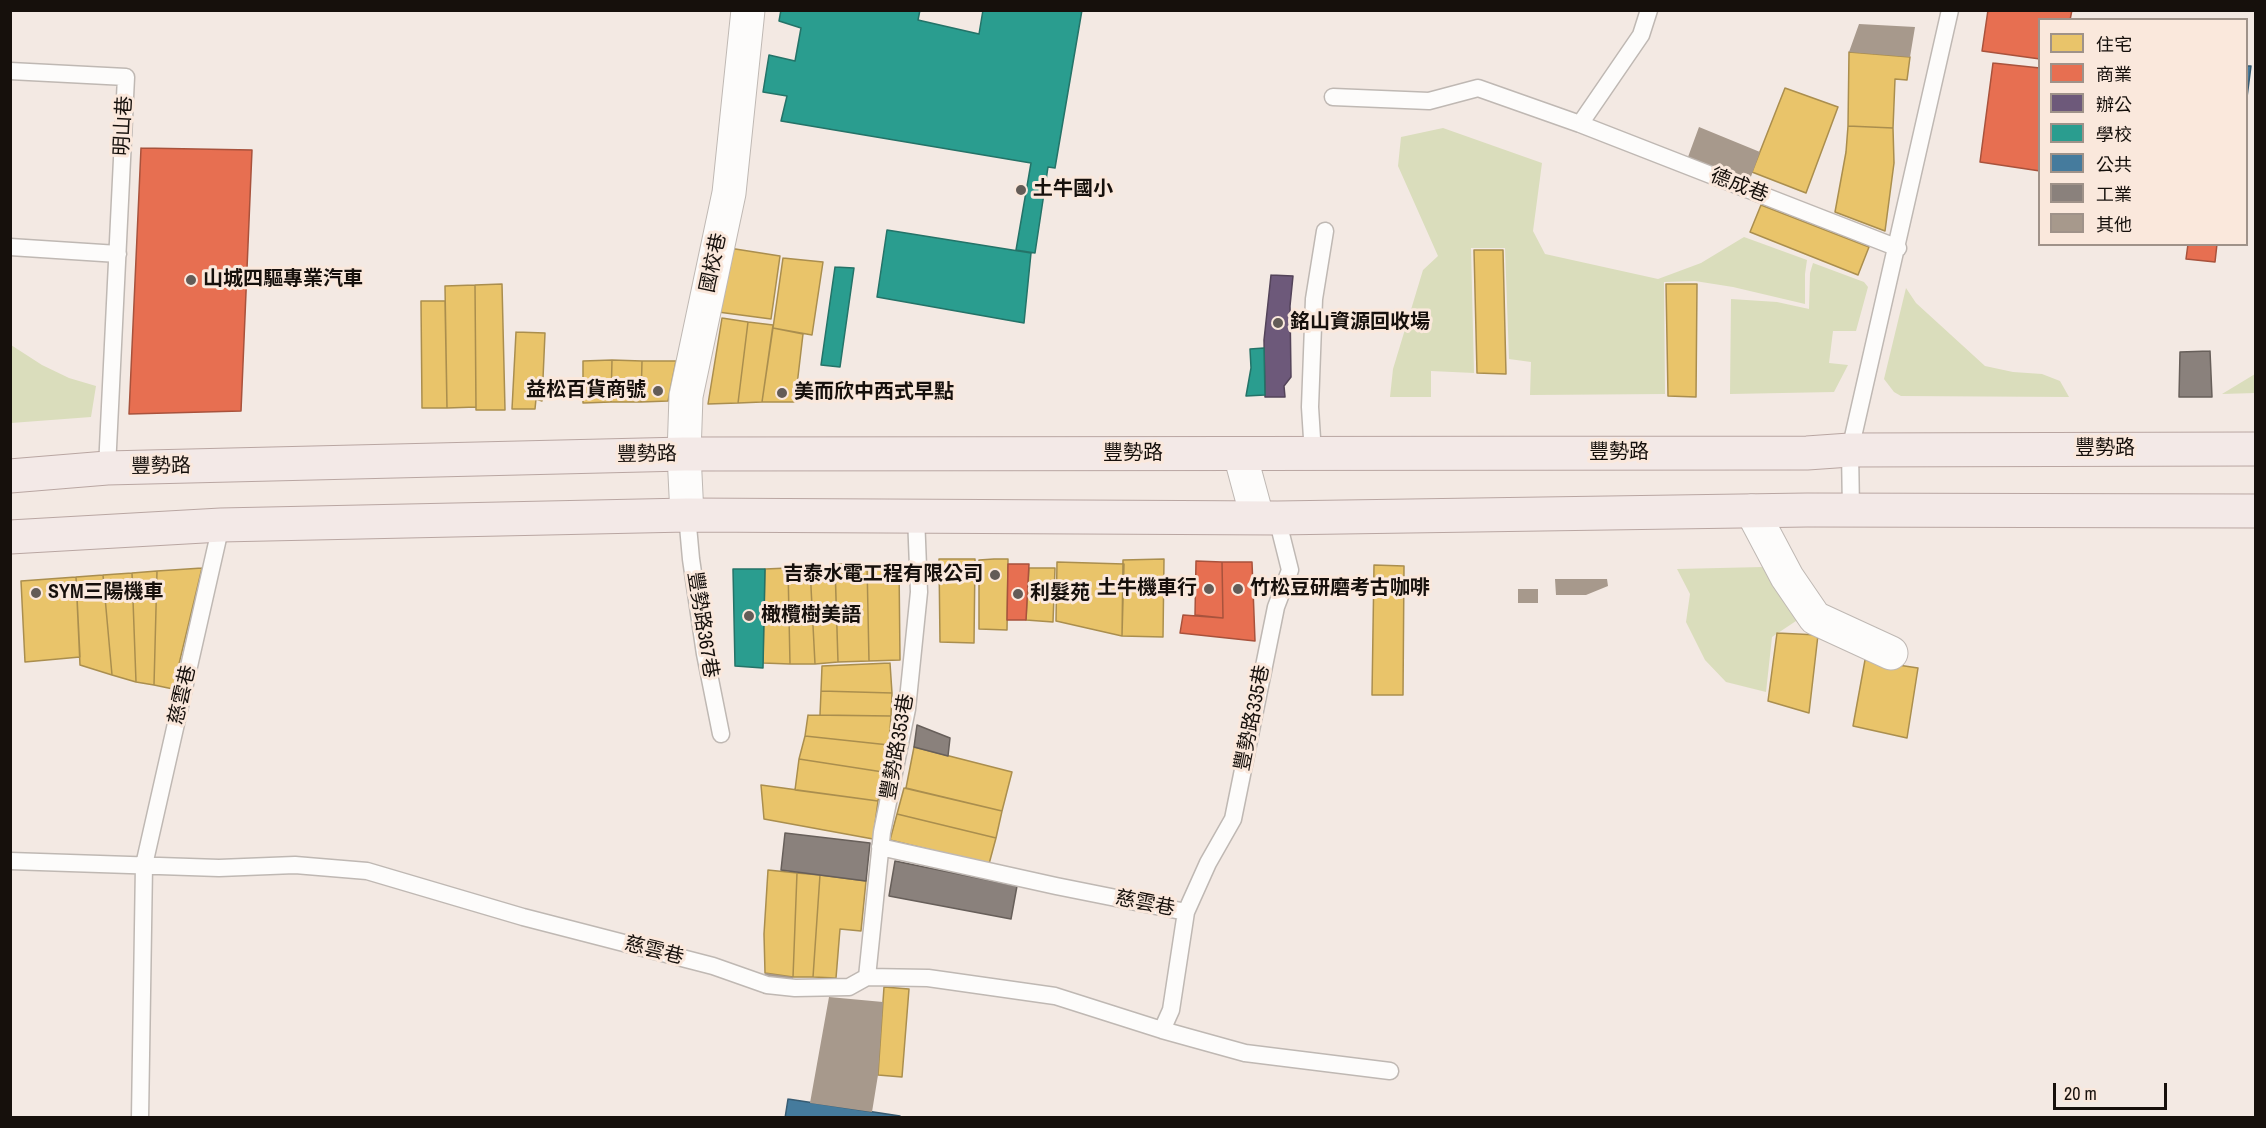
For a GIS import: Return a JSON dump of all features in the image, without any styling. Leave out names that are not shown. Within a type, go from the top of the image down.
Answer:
[{"type":"main road","name":"豐勢路","points":[[10,476],[107,468],[684,454],[1807,453],[1850,450],[2256,449]]},
{"type":"main road","points":[[10,537],[221,525],[687,516],[1267,518],[1752,511],[2256,511]]},
{"type":"street","name":"國校巷","points":[[687,516],[684,454],[686,396],[729,193],[748,10]]},
{"type":"street","points":[[1240,454],[1267,518]]},
{"type":"street","points":[[1752,511],[1786,577],[1815,618],[1891,653]]},
{"type":"lane","points":[[1580,124],[1641,35],[1649,10]]},
{"type":"lane","points":[[1851,511],[1850,450],[1898,248],[1950,10]]},
{"type":"lane","name":"明山巷","points":[[10,71],[126,77],[107,468]]},
{"type":"lane","name":"德成巷","points":[[1333,97],[1429,101],[1478,88],[1580,124],[1898,248]]},
{"type":"lane","points":[[1313,454],[1310,407],[1314,299],[1325,231]]},
{"type":"lane","points":[[10,247],[117,254]]},
{"type":"lane","name":"豐勢路367巷","points":[[687,516],[703,644],[721,734]]},
{"type":"lane","name":"豐勢路353巷","points":[[867,977],[880,847],[907,709],[919,592],[916,516]]},
{"type":"lane","name":"豐勢路335巷","points":[[1186,912],[1208,863],[1233,819],[1276,607],[1290,570],[1267,518]]},
{"type":"lane","name":"慈雲巷","points":[[140,1118],[144,865],[221,525]]},
{"type":"lane","name":"慈雲巷","points":[[880,847],[1186,912],[1171,1010],[1161,1030]]},
{"type":"lane","name":"慈雲巷","points":[[10,861],[219,868],[295,865],[367,871],[523,917],[713,966],[767,985],[795,988],[849,987],[867,977],[928,978],[1056,996],[1161,1030],[1245,1053],[1390,1071]]},
{"type":"green space","points":[[1443,128],[1542,163],[1533,231],[1545,254],[1658,279],[1701,263],[1744,237],[1807,260],[1805,304],[1733,287],[1695,281],[1664,282],[1665,394],[1530,395],[1531,362],[1509,359],[1505,248],[1471,248],[1474,373],[1431,371],[1431,397],[1390,397],[1393,369],[1423,270],[1438,256],[1398,166],[1401,137]]},
{"type":"green space","points":[[1813,263],[1864,282],[1868,287],[1856,331],[1833,331],[1829,363],[1848,365],[1834,392],[1730,394],[1731,299],[1777,302],[1809,309],[1810,273]]},
{"type":"green space","points":[[1906,288],[1916,303],[1985,366],[2013,372],[2042,374],[2060,381],[2069,397],[1901,396],[1894,392],[1884,379]]},
{"type":"green space","points":[[11,345],[42,365],[69,378],[96,386],[91,417],[11,423]]},
{"type":"green space","points":[[2255,374],[2255,393],[2222,394]]},
{"type":"green space","points":[[1763,567],[1799,619],[1772,637],[1766,692],[1726,682],[1705,660],[1686,622],[1690,594],[1677,569]]},
{"type":"building: 住宅","points":[[1849,52],[1910,57],[1907,80],[1895,79],[1893,128],[1848,126]]},
{"type":"building: 住宅","points":[[1785,88],[1838,107],[1806,193],[1752,172]]},
{"type":"building: 住宅","points":[[1848,126],[1893,128],[1894,163],[1885,231],[1835,212],[1846,152]]},
{"type":"building: 住宅","points":[[1761,205],[1869,247],[1858,275],[1750,232]]},
{"type":"building: 住宅","points":[[729,248],[780,256],[771,319],[718,312]]},
{"type":"building: 住宅","points":[[1474,250],[1503,250],[1506,374],[1477,373]]},
{"type":"building: 住宅","points":[[783,258],[823,262],[812,335],[773,328]]},
{"type":"building: 住宅","points":[[502,284],[505,410],[476,410],[475,285]]},
{"type":"building: 住宅","points":[[1666,284],[1697,284],[1696,397],[1668,396]]},
{"type":"building: 住宅","points":[[475,285],[476,407],[447,408],[445,286]]},
{"type":"building: 住宅","points":[[421,301],[445,301],[447,408],[422,408]]},
{"type":"building: 住宅","points":[[722,318],[748,322],[738,403],[708,404]]},
{"type":"building: 住宅","points":[[748,322],[773,325],[762,402],[738,403]]},
{"type":"building: 住宅","points":[[773,328],[803,334],[795,402],[762,402]]},
{"type":"building: 住宅","points":[[516,332],[545,333],[542,401],[536,399],[535,409],[512,409]]},
{"type":"building: 住宅","points":[[612,360],[642,361],[641,402],[611,402]]},
{"type":"building: 住宅","points":[[612,360],[611,402],[583,403],[583,361]]},
{"type":"building: 住宅","points":[[642,361],[676,361],[668,401],[641,402]]},
{"type":"building: 住宅","points":[[939,559],[975,559],[974,643],[940,642]]},
{"type":"building: 住宅","points":[[1008,559],[1007,630],[979,629],[979,560]]},
{"type":"building: 住宅","points":[[1164,559],[1163,637],[1122,636],[1123,560]]},
{"type":"building: 住宅","points":[[1057,562],[1124,564],[1122,636],[1056,621]]},
{"type":"building: 住宅","points":[[835,564],[867,564],[869,661],[838,662]]},
{"type":"building: 住宅","points":[[867,564],[899,564],[900,660],[869,661]]},
{"type":"building: 住宅","points":[[1374,565],[1404,566],[1403,695],[1372,695]]},
{"type":"building: 住宅","points":[[835,567],[838,662],[815,664],[810,568]]},
{"type":"building: 住宅","points":[[202,568],[173,689],[154,685],[157,571]]},
{"type":"building: 住宅","points":[[788,568],[790,664],[763,663],[765,569]]},
{"type":"building: 住宅","points":[[788,568],[810,568],[815,664],[790,664]]},
{"type":"building: 住宅","points":[[1029,568],[1055,568],[1053,622],[1026,620]]},
{"type":"building: 住宅","points":[[157,571],[154,685],[136,682],[132,573]]},
{"type":"building: 住宅","points":[[132,573],[136,682],[112,675],[103,575]]},
{"type":"building: 住宅","points":[[103,575],[112,675],[80,665],[76,577]]},
{"type":"building: 住宅","points":[[76,577],[80,657],[25,662],[21,581]]},
{"type":"building: 住宅","points":[[1777,633],[1818,635],[1809,713],[1768,701]]},
{"type":"building: 住宅","points":[[1865,660],[1918,668],[1907,738],[1853,726]]},
{"type":"building: 住宅","points":[[890,663],[892,693],[821,691],[822,666]]},
{"type":"building: 住宅","points":[[821,691],[892,693],[891,716],[820,715]]},
{"type":"building: 住宅","points":[[808,715],[891,716],[889,745],[805,736]]},
{"type":"building: 住宅","points":[[805,736],[889,745],[883,772],[799,759]]},
{"type":"building: 住宅","points":[[914,747],[1012,772],[1002,811],[906,788]]},
{"type":"building: 住宅","points":[[799,759],[883,772],[878,801],[795,790]]},
{"type":"building: 住宅","points":[[761,785],[878,801],[873,839],[764,819]]},
{"type":"building: 住宅","points":[[904,788],[1002,811],[996,838],[897,814]]},
{"type":"building: 住宅","points":[[897,814],[996,838],[989,864],[890,840]]},
{"type":"building: 住宅","points":[[768,870],[797,873],[793,977],[765,973],[764,934]]},
{"type":"building: 住宅","points":[[797,873],[820,875],[813,977],[793,977]]},
{"type":"building: 住宅","points":[[820,875],[866,881],[861,931],[840,929],[836,978],[813,977]]},
{"type":"building: 住宅","points":[[884,987],[909,989],[902,1077],[878,1075]]},
{"type":"building: 商業","points":[[1988,10],[2072,10],[2070,18],[2038,18],[2038,59],[1982,51]]},
{"type":"building: 商業","points":[[1993,63],[2038,68],[2038,171],[1980,162]]},
{"type":"building: 商業","name":"山城四驅專業汽車","points":[[141,148],[252,150],[241,411],[129,414]]},
{"type":"building: 商業","points":[[2188,246],[2217,246],[2215,262],[2186,259]]},
{"type":"building: 商業","name":"土牛機車行","points":[[1196,561],[1222,562],[1223,618],[1195,615]]},
{"type":"building: 商業","name":"竹松豆研磨考古咖啡","points":[[1222,562],[1252,562],[1255,641],[1180,633],[1183,615],[1223,618]]},
{"type":"building: 商業","name":"利髮苑","points":[[1008,564],[1029,564],[1026,620],[1007,620]]},
{"type":"building: 辦公","name":"銘山資源回收場","points":[[1271,275],[1293,276],[1290,306],[1291,377],[1284,386],[1285,397],[1265,397],[1264,340]]},
{"type":"building: 學校","points":[[781,10],[920,10],[918,20],[979,34],[983,10],[1082,10],[1055,168],[1048,167],[1035,253],[1016,250],[1031,163],[781,121],[787,96],[763,92],[769,55],[795,61],[801,28],[779,21]]},
{"type":"building: 學校","points":[[887,230],[1031,253],[1024,323],[877,297]]},
{"type":"building: 學校","points":[[835,267],[854,268],[840,367],[821,365]]},
{"type":"building: 學校","points":[[1264,348],[1265,395],[1246,396],[1251,368],[1250,349]]},
{"type":"building: 學校","name":"橄欖樹美語","points":[[733,569],[765,569],[763,668],[735,666]]},
{"type":"building: 公共","points":[[2248,66],[2251,66],[2248,89]]},
{"type":"building: 公共","points":[[788,1099],[900,1116],[899,1118],[785,1118]]},
{"type":"building: 工業","points":[[2210,351],[2212,397],[2179,397],[2180,352]]},
{"type":"building: 工業","points":[[917,725],[950,738],[948,756],[914,747]]},
{"type":"building: 工業","points":[[785,833],[870,843],[866,881],[781,870]]},
{"type":"building: 工業","points":[[895,861],[1017,886],[1011,919],[889,896]]},
{"type":"building: 其他","points":[[1859,24],[1915,27],[1910,57],[1849,52]]},
{"type":"building: 其他","points":[[1699,127],[1760,152],[1749,182],[1688,157]]},
{"type":"building: 其他","points":[[1555,579],[1607,579],[1608,586],[1586,595],[1556,595]]},
{"type":"building: 其他","points":[[1518,589],[1538,589],[1538,603],[1518,603]]},
{"type":"building: 其他","points":[[765,973],[793,977],[793,995],[763,994]]},
{"type":"building: 其他","points":[[829,997],[883,1002],[878,1075],[872,1112],[810,1103]]},
{"type":"place","name":"土牛國小","points":[[1021,190]]},
{"type":"place","name":"山城四驅專業汽車","points":[[191,280]]},
{"type":"place","name":"銘山資源回收場","points":[[1278,323]]},
{"type":"place","name":"益松百貨商號","points":[[658,391]]},
{"type":"place","name":"美而欣中西式早點","points":[[782,393]]},
{"type":"place","name":"吉泰水電工程有限公司","points":[[995,575]]},
{"type":"place","name":"土牛機車行","points":[[1209,589]]},
{"type":"place","name":"竹松豆研磨考古咖啡","points":[[1238,589]]},
{"type":"place","name":"SYM三陽機車","points":[[36,593]]},
{"type":"place","name":"利髮苑","points":[[1018,594]]},
{"type":"place","name":"橄欖樹美語","points":[[749,616]]}]
